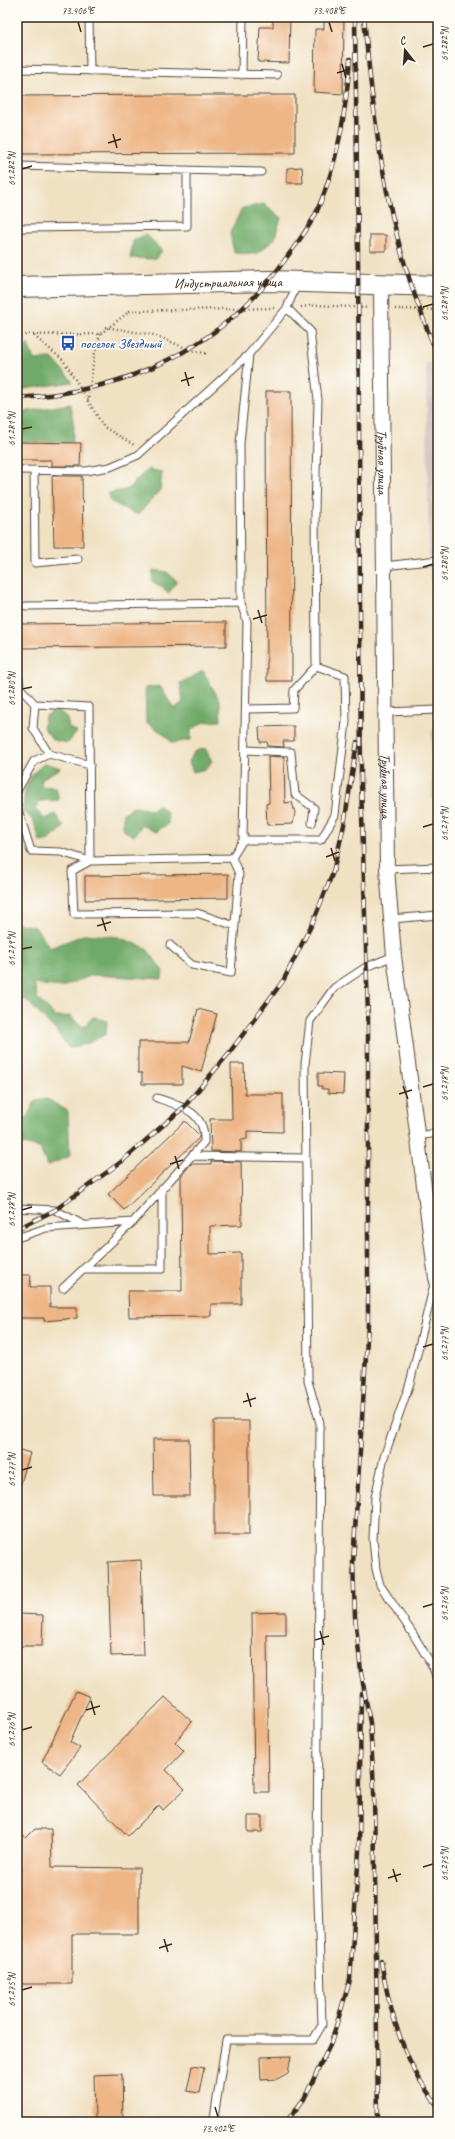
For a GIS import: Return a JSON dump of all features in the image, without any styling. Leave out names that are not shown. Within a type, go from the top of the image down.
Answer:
[{"type":"main road","name":"Индустриальная улица","points":[[17,287],[298,282],[438,286]]},
{"type":"street","name":"Трубная улица","points":[[381,285],[388,869],[394,956],[437,1280]]},
{"type":"lane","points":[[89,17],[90,71]]},
{"type":"lane","points":[[242,75],[243,17]]},
{"type":"lane","points":[[17,69],[277,76]]},
{"type":"lane","points":[[17,166],[261,172]]},
{"type":"lane","points":[[22,228],[187,226],[187,170]]},
{"type":"lane","points":[[17,470],[86,471],[110,467],[138,455],[249,354],[287,308],[298,282]]},
{"type":"lane","points":[[246,709],[293,708],[294,690],[316,666],[315,510],[318,400],[310,331],[287,308]]},
{"type":"lane","points":[[232,858],[243,840],[247,622],[240,603],[240,443],[249,354]]},
{"type":"lane","points":[[34,470],[35,563],[78,559]]},
{"type":"lane","points":[[384,566],[438,560]]},
{"type":"lane","points":[[26,606],[240,603]]},
{"type":"lane","points":[[17,665],[20,688],[35,704],[89,707],[90,861]]},
{"type":"lane","points":[[243,840],[321,840],[335,815],[346,722],[345,676],[316,666]]},
{"type":"lane","points":[[35,704],[33,728],[49,754]]},
{"type":"lane","points":[[386,712],[438,710]]},
{"type":"lane","points":[[245,750],[291,752],[295,794],[314,808],[312,823]]},
{"type":"lane","points":[[17,791],[34,761],[49,754],[90,765]]},
{"type":"lane","points":[[17,806],[31,851],[62,852],[90,861],[232,858]]},
{"type":"lane","points":[[170,945],[192,964],[231,973],[239,874],[232,858]]},
{"type":"lane","points":[[90,861],[72,870],[74,914],[197,913],[235,926]]},
{"type":"lane","points":[[388,869],[438,868]]},
{"type":"lane","points":[[391,919],[438,915]]},
{"type":"lane","points":[[214,2118],[226,2040],[313,2040],[322,2024],[317,1870],[320,1423],[308,1381],[305,1064],[310,1021],[334,988],[366,967],[394,956]]},
{"type":"lane","points":[[63,1288],[133,1222],[204,1142],[205,1130],[199,1118],[184,1107],[157,1098]]},
{"type":"lane","points":[[417,1136],[438,1134]]},
{"type":"lane","points":[[193,1156],[306,1158]]},
{"type":"lane","points":[[83,1269],[162,1269],[162,1188]]},
{"type":"lane","points":[[17,1208],[55,1210],[84,1225]]},
{"type":"lane","points":[[17,1238],[46,1228],[133,1222]]},
{"type":"lane","points":[[437,1280],[410,1383],[384,1457],[375,1497],[373,1539],[376,1569],[380,1585],[413,1634],[433,1668],[438,1682]]},
{"type":"path","points":[[88,401],[94,357],[100,334],[107,327],[130,311],[287,308],[317,305],[381,309],[438,310]]},
{"type":"path","points":[[107,327],[154,335],[188,349],[208,354]]},
{"type":"path","points":[[17,336],[100,334]]},
{"type":"path","points":[[34,335],[63,360],[104,427],[143,451]]},
{"type":"shaded area","points":[[426,363],[438,363],[438,799],[432,799],[431,732],[436,725],[435,624],[429,560]]},
{"type":"green space","points":[[265,204],[281,218],[274,240],[256,254],[234,253],[230,233],[242,208]]},
{"type":"green space","points":[[146,234],[162,251],[155,259],[130,258],[133,241]]},
{"type":"green space","points":[[28,344],[34,360],[52,358],[73,382],[17,390],[17,349],[21,351]]},
{"type":"green space","points":[[70,404],[74,427],[72,443],[17,442],[17,413]]},
{"type":"green space","points":[[148,469],[162,472],[160,490],[138,515],[111,502],[107,493],[126,490]]},
{"type":"green space","points":[[153,570],[167,572],[177,581],[169,593],[152,581]]},
{"type":"green space","points":[[203,671],[220,701],[221,721],[204,722],[191,730],[191,740],[172,743],[163,733],[146,722],[145,688],[160,686],[174,709],[183,702],[180,683]]},
{"type":"green space","points":[[58,710],[67,718],[69,728],[77,732],[68,743],[53,740],[43,728],[45,716]]},
{"type":"green space","points":[[205,748],[212,761],[206,769],[193,772],[189,762],[194,752]]},
{"type":"green space","points":[[45,763],[61,768],[43,778],[40,786],[56,787],[59,800],[40,801],[35,809],[45,819],[55,814],[64,827],[50,840],[40,842],[34,822],[23,811],[23,803],[30,778]]},
{"type":"green space","points":[[158,805],[167,812],[168,824],[156,832],[142,825],[134,836],[123,830],[123,813],[134,807],[151,810]]},
{"type":"green space","points":[[17,923],[35,927],[50,948],[86,934],[119,937],[146,948],[163,971],[162,979],[93,975],[62,987],[34,984],[38,999],[56,1017],[70,1016],[83,1027],[93,1017],[107,1021],[106,1034],[87,1044],[69,1048],[57,1032],[24,998],[17,1012]]},
{"type":"green space","points":[[47,1099],[68,1111],[70,1156],[47,1166],[40,1148],[23,1144],[17,1154],[17,1108],[26,1119],[35,1101]]},
{"type":"building","points":[[273,17],[290,17],[289,63],[258,62],[260,27],[273,27]]},
{"type":"building","points":[[324,17],[344,17],[343,94],[314,92],[315,29],[324,29]]},
{"type":"building","points":[[295,95],[295,153],[17,154],[17,96]]},
{"type":"building","points":[[302,167],[303,183],[287,183],[287,168]]},
{"type":"building","points":[[370,235],[386,235],[386,251],[370,251]]},
{"type":"building","points":[[266,391],[291,391],[292,681],[267,681]]},
{"type":"building","points":[[17,442],[81,443],[80,466],[52,466],[52,460],[17,460]]},
{"type":"building","points":[[52,476],[82,476],[83,546],[54,546]]},
{"type":"building","points":[[226,622],[226,646],[17,648],[17,624]]},
{"type":"building","points":[[294,726],[294,741],[283,741],[284,747],[268,746],[267,742],[260,742],[259,727]]},
{"type":"building","points":[[268,756],[284,757],[285,803],[292,802],[295,813],[293,824],[267,825],[266,804],[269,803]]},
{"type":"building","points":[[228,874],[228,898],[85,900],[85,876]]},
{"type":"building","points":[[198,1009],[217,1014],[201,1072],[182,1066],[182,1084],[142,1084],[142,1073],[138,1073],[138,1042],[189,1042]]},
{"type":"building","points":[[231,1064],[244,1064],[245,1094],[283,1094],[283,1132],[247,1131],[247,1139],[241,1140],[241,1152],[211,1151],[210,1119],[232,1119]]},
{"type":"building","points":[[318,1073],[344,1074],[343,1094],[328,1093],[328,1089],[322,1089],[322,1086],[318,1086]]},
{"type":"building","points":[[185,1121],[199,1135],[199,1138],[124,1210],[108,1194]]},
{"type":"building","points":[[211,1161],[241,1162],[242,1225],[210,1226],[210,1254],[241,1253],[241,1304],[211,1304],[211,1316],[129,1317],[128,1291],[182,1291],[181,1176],[191,1164],[211,1164]]},
{"type":"building","points":[[17,1275],[31,1275],[30,1287],[50,1287],[50,1307],[77,1307],[77,1318],[44,1321],[44,1318],[17,1318]]},
{"type":"building","points":[[214,1421],[249,1421],[249,1535],[214,1535]]},
{"type":"building","points":[[153,1439],[189,1439],[190,1496],[154,1496]]},
{"type":"building","points":[[17,1449],[30,1453],[20,1486],[17,1485]]},
{"type":"building","points":[[141,1560],[144,1655],[111,1656],[108,1562]]},
{"type":"building","points":[[286,1612],[286,1635],[267,1635],[269,1792],[254,1792],[252,1613]]},
{"type":"building","points":[[17,1614],[43,1615],[42,1646],[17,1646]]},
{"type":"building","points":[[76,1691],[90,1697],[70,1742],[80,1748],[60,1774],[42,1762]]},
{"type":"building","points":[[165,1697],[192,1722],[175,1742],[184,1751],[166,1770],[185,1789],[163,1810],[159,1805],[128,1836],[78,1785]]},
{"type":"building","points":[[248,1816],[262,1816],[262,1832],[248,1832]]},
{"type":"building","points":[[35,1829],[51,1829],[52,1867],[139,1868],[139,1934],[72,1934],[72,1984],[17,1984],[17,1830],[26,1838]]},
{"type":"building","points":[[291,2056],[288,2073],[277,2079],[261,2080],[260,2057]]},
{"type":"building","points":[[192,2066],[204,2068],[199,2093],[187,2091]]},
{"type":"building","points":[[122,2074],[123,2122],[95,2122],[94,2075]]},
{"type":"railway","points":[[355,17],[361,782],[368,1016],[368,1323],[353,1563],[355,1616],[361,1672],[370,1723],[374,1788],[378,2122]]},
{"type":"railway","points":[[364,17],[376,129],[382,167],[398,241],[409,277],[438,354]]},
{"type":"railway","points":[[17,398],[58,394],[97,386],[134,375],[169,359],[202,340],[233,317],[262,289],[307,229],[317,211],[324,193],[336,156],[340,136],[350,59]]},
{"type":"railway","points":[[17,1229],[55,1210],[121,1162],[184,1107],[229,1053],[283,981],[313,922],[333,872],[344,825],[357,742]]},
{"type":"railway","points":[[286,2122],[304,2099],[331,2043],[350,1980],[359,1851],[361,1693]]},
{"type":"railway","points":[[381,1961],[384,1980],[400,2037],[416,2074],[438,2106]]},
{"type":"place","name":"поселок Звездный","points":[[68,343]]}]
